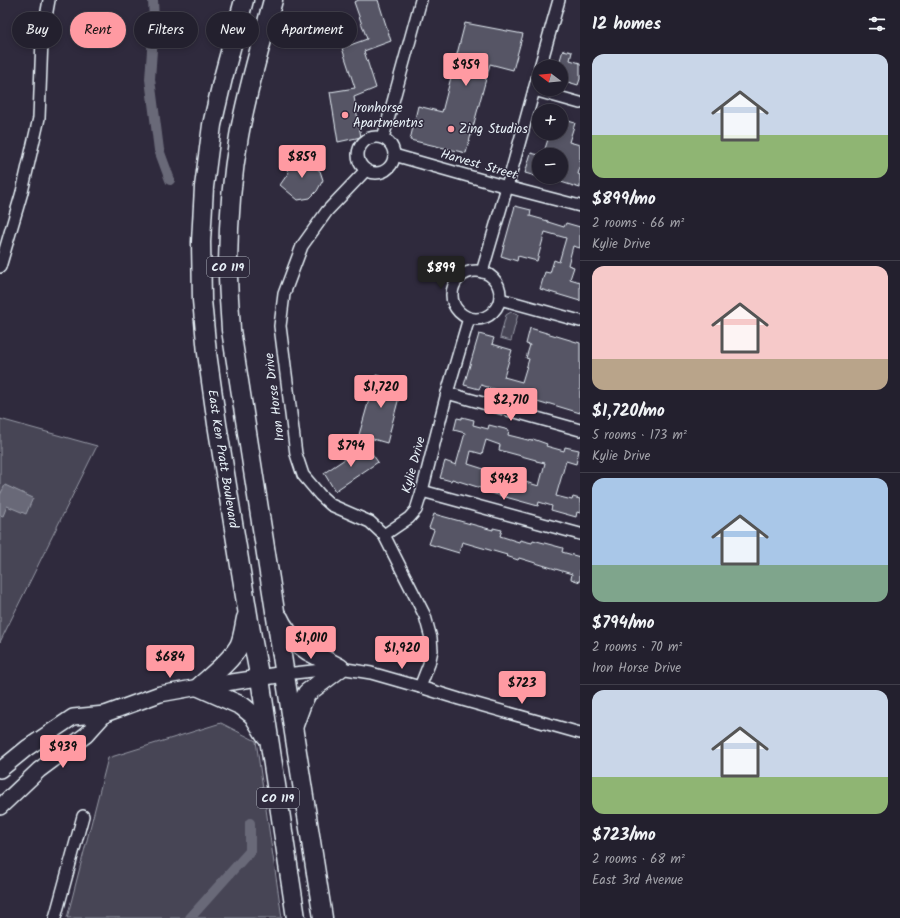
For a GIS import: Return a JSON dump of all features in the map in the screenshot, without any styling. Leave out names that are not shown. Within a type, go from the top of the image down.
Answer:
[{"type":"highway","points":[[251,84],[250,49],[260,0]]},
{"type":"highway","name":"CO 119","points":[[272,0],[239,136],[233,177],[229,223],[228,273],[231,330],[323,918]]},
{"type":"highway","name":"East Ken Pratt Boulevard","points":[[241,5],[212,125],[204,187],[201,242],[202,300],[206,353],[260,678],[296,918]]},
{"type":"highway","points":[[274,606],[282,624],[293,640],[308,651],[340,668],[307,693],[293,728]]},
{"type":"highway","points":[[248,611],[239,645],[233,655],[199,687],[242,706],[253,715],[270,742]]},
{"type":"main road","points":[[0,770],[27,748],[73,717],[105,714],[160,694],[285,674]]},
{"type":"main road","points":[[0,808],[39,770],[86,735],[105,714]]},
{"type":"street","points":[[1,262],[22,192],[39,118],[42,40],[49,0]]},
{"type":"street","points":[[383,138],[421,0]]},
{"type":"street","points":[[542,60],[559,0]]},
{"type":"street","points":[[482,272],[532,96]]},
{"type":"street","points":[[555,96],[580,103]]},
{"type":"street","points":[[378,137],[387,140],[392,147],[394,155],[392,164],[386,170],[374,173],[366,170],[359,163],[358,158],[361,144],[369,138],[378,137]]},
{"type":"street","name":"Harvest Street","points":[[394,155],[580,206]]},
{"type":"street","name":"Iron Horse Drive","points":[[366,170],[327,210],[302,246],[284,294],[280,326],[296,454],[303,476],[331,505],[370,522],[384,535],[425,616],[431,638],[432,650],[429,664],[420,687]]},
{"type":"street","points":[[478,271],[492,277],[500,292],[500,299],[496,308],[490,315],[474,320],[466,318],[458,312],[452,297],[453,288],[456,281],[462,275],[478,271]]},
{"type":"street","points":[[500,299],[580,321]]},
{"type":"street","name":"Kylie Drive","points":[[384,535],[409,518],[416,510],[447,393],[469,318]]},
{"type":"street","points":[[447,393],[580,430]]},
{"type":"street","points":[[422,491],[580,534]]},
{"type":"street","points":[[285,674],[340,668],[371,673],[580,733]]},
{"type":"street","points":[[55,918],[83,816]]},
{"type":"shaded area","points":[[511,312],[518,314],[511,341],[500,338],[506,315]]},
{"type":"shaded area","points":[[0,419],[97,446],[0,642]]},
{"type":"shaded area","points":[[221,723],[256,741],[282,918],[67,918],[108,758]]},
{"type":"water","points":[[5,485],[33,498],[26,514],[7,506],[3,516],[0,515],[0,495]]},
{"type":"building","points":[[359,0],[378,0],[391,41],[364,51],[376,88],[354,97],[361,137],[338,142],[330,92],[355,88],[342,48],[357,48],[357,43],[367,39],[354,2]]},
{"type":"building","points":[[465,23],[523,34],[513,70],[490,64],[466,153],[410,140],[418,106],[442,112]]},
{"type":"building","points":[[563,50],[572,52],[570,60],[580,63],[580,79],[578,85],[568,82],[568,60],[560,60]]},
{"type":"building","points":[[568,121],[575,123],[569,142],[580,145],[580,167],[578,174],[580,175],[580,188],[567,184],[568,148],[545,148],[548,140],[568,140]]},
{"type":"building","points":[[531,153],[532,153],[532,175],[525,173]]},
{"type":"building","points":[[296,154],[320,171],[323,180],[317,191],[310,198],[298,200],[280,185],[289,172],[285,168]]},
{"type":"building","points":[[515,206],[531,210],[530,216],[548,222],[564,227],[566,223],[580,227],[580,248],[573,246],[568,265],[574,267],[570,279],[580,282],[580,301],[540,289],[545,272],[550,273],[554,260],[559,262],[566,238],[545,232],[537,261],[518,256],[517,261],[501,256]]},
{"type":"building","points":[[530,328],[580,343],[580,413],[547,403],[547,405],[481,385],[479,389],[464,385],[479,334],[494,338],[492,344],[512,350],[504,377],[522,382],[529,359],[526,358],[530,345],[526,344]]},
{"type":"building","points":[[376,375],[403,382],[387,443],[359,435]]},
{"type":"building","points":[[462,417],[474,420],[473,425],[488,429],[489,425],[509,430],[508,435],[532,441],[533,439],[547,444],[546,446],[564,451],[565,447],[579,450],[576,464],[566,461],[556,496],[572,500],[573,497],[580,499],[580,513],[577,512],[576,517],[551,510],[552,506],[539,502],[538,506],[484,491],[484,489],[452,479],[451,481],[440,478],[445,461],[456,465],[465,433],[454,430],[457,418],[462,419]],"holes":[[[486,440],[500,445],[499,450],[545,463],[539,486],[468,464],[471,451],[482,454]]]},
{"type":"building","points":[[366,445],[378,462],[335,491],[324,473]]},
{"type":"building","points":[[434,514],[493,530],[493,528],[502,530],[500,536],[519,542],[520,540],[532,543],[533,540],[563,548],[562,552],[580,557],[580,582],[571,579],[572,574],[519,558],[518,560],[506,556],[507,555],[462,542],[459,553],[429,544],[434,530],[429,528]]},
{"type":"waterway","points":[[153,0],[154,21],[150,79],[159,150],[170,180]]},
{"type":"waterway","points":[[190,918],[250,851],[250,823]]},
{"type":"place","name":"Ironhorse Apartmentns","points":[[345,115]]},
{"type":"place","name":"Zing Studios","points":[[451,129]]}]
